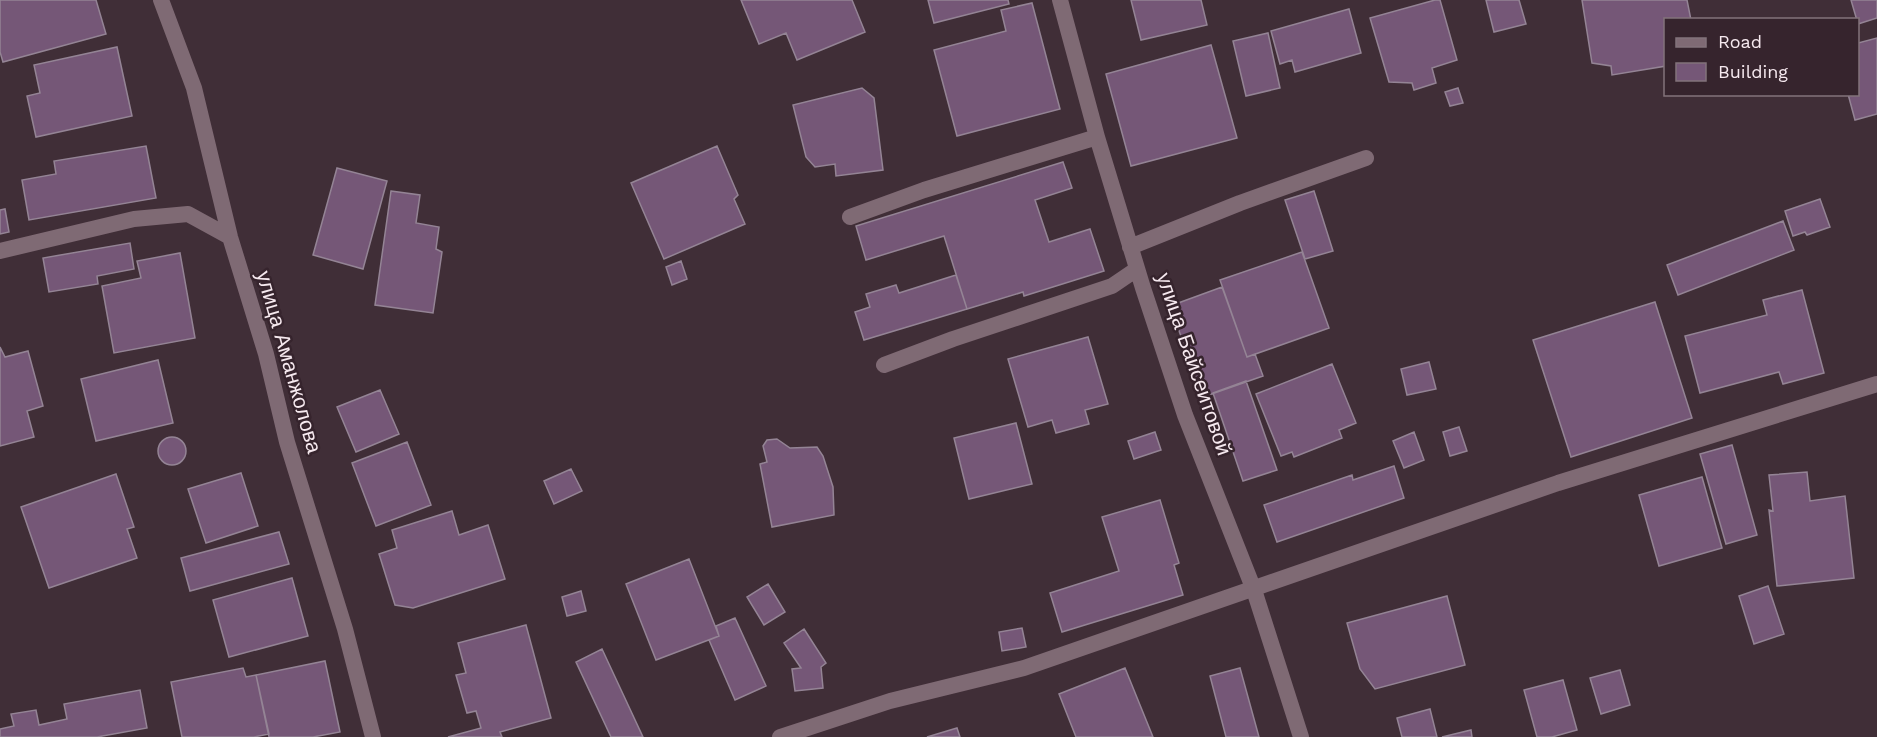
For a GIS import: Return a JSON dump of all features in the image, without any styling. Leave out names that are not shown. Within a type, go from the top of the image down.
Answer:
[{"type":"street","name":"улица Аманжолова","points":[[161,0],[194,88],[230,237],[266,354],[287,442],[345,629],[373,737]]},
{"type":"street","name":"улица Байсеитовой","points":[[1060,0],[1097,137],[1137,269],[1185,415],[1254,590],[1301,737]]},
{"type":"street","points":[[850,217],[924,190],[1097,137]]},
{"type":"street","points":[[1130,247],[1240,202],[1366,158]]},
{"type":"street","points":[[0,251],[134,219],[188,214],[230,237]]},
{"type":"street","points":[[884,365],[953,339],[1112,286],[1137,269]]},
{"type":"street","points":[[780,737],[890,701],[1024,668],[1558,483],[1877,384]]},
{"type":"building","points":[[0,0],[96,0],[106,34],[3,62],[0,52]]},
{"type":"building","points":[[741,0],[852,0],[865,32],[797,60],[786,33],[759,44]]},
{"type":"building","points":[[928,0],[1008,0],[1009,4],[934,23]]},
{"type":"building","points":[[1131,0],[1201,0],[1207,25],[1141,40]]},
{"type":"building","points":[[1440,0],[1457,60],[1432,68],[1436,83],[1414,90],[1412,83],[1389,82],[1370,18]]},
{"type":"building","points":[[1486,0],[1519,0],[1526,24],[1494,32]]},
{"type":"building","points":[[1582,0],[1687,0],[1691,18],[1664,18],[1664,66],[1612,75],[1611,66],[1592,63]]},
{"type":"building","points":[[1851,0],[1877,0],[1877,18],[1859,24],[1859,18],[1856,18]]},
{"type":"building","points":[[1032,3],[1060,109],[957,136],[934,50],[1006,31],[1001,10]]},
{"type":"building","points":[[1349,9],[1361,53],[1295,72],[1292,60],[1280,64],[1271,31]]},
{"type":"building","points":[[1268,33],[1280,88],[1246,96],[1233,41]]},
{"type":"building","points":[[1877,38],[1877,114],[1855,120],[1849,96],[1859,96],[1859,43]]},
{"type":"building","points":[[1211,45],[1237,138],[1131,166],[1106,74]]},
{"type":"building","points":[[117,47],[132,116],[36,137],[27,96],[40,93],[34,65]]},
{"type":"building","points":[[862,88],[874,98],[883,170],[836,176],[835,164],[815,167],[806,157],[793,105]]},
{"type":"building","points":[[1458,88],[1463,103],[1450,106],[1445,92]]},
{"type":"building","points":[[146,146],[156,198],[29,220],[22,180],[56,174],[54,161]]},
{"type":"building","points":[[717,146],[738,195],[734,199],[745,224],[664,259],[631,183]]},
{"type":"building","points":[[1063,162],[1072,188],[1035,200],[1049,242],[1090,229],[1104,271],[1024,296],[1023,292],[967,309],[944,236],[866,260],[856,226]]},
{"type":"building","points":[[337,168],[387,181],[363,269],[313,255]]},
{"type":"building","points":[[391,191],[420,195],[416,223],[439,227],[436,249],[442,252],[433,313],[375,305]]},
{"type":"building","points":[[1314,191],[1333,251],[1305,259],[1285,200]]},
{"type":"building","points":[[1820,199],[1830,227],[1807,235],[1805,232],[1793,236],[1785,211]]},
{"type":"building","points":[[5,209],[9,232],[0,234],[0,210]]},
{"type":"building","points":[[1783,221],[1794,250],[1678,295],[1667,265]]},
{"type":"building","points":[[130,243],[134,269],[97,276],[98,284],[49,292],[43,258]]},
{"type":"building","points":[[1302,252],[1329,328],[1247,357],[1220,280]]},
{"type":"building","points":[[180,253],[195,338],[114,353],[102,286],[141,278],[137,261]]},
{"type":"building","points":[[681,261],[687,279],[672,285],[666,267]]},
{"type":"building","points":[[956,275],[967,309],[864,340],[855,312],[870,307],[866,294],[896,285],[899,293]]},
{"type":"building","points":[[1222,287],[1247,357],[1255,354],[1263,376],[1203,397],[1170,306]]},
{"type":"building","points":[[1802,290],[1824,373],[1783,384],[1779,372],[1700,393],[1685,336],[1767,315],[1763,300]]},
{"type":"building","points":[[1655,302],[1692,418],[1571,457],[1533,340]]},
{"type":"building","points":[[1088,337],[1108,404],[1085,410],[1089,424],[1056,433],[1052,420],[1028,427],[1008,359]]},
{"type":"building","points":[[0,347],[5,357],[28,351],[43,406],[27,411],[34,437],[0,446]]},
{"type":"building","points":[[158,360],[173,423],[96,441],[81,379]]},
{"type":"building","points":[[1429,362],[1436,389],[1407,395],[1401,369]]},
{"type":"building","points":[[1332,364],[1356,423],[1339,430],[1342,438],[1294,457],[1292,452],[1281,456],[1256,394]]},
{"type":"building","points":[[1246,381],[1277,470],[1243,481],[1213,393]]},
{"type":"building","points":[[380,390],[399,434],[356,452],[337,407]]},
{"type":"building","points":[[1016,423],[1032,484],[969,499],[954,438]]},
{"type":"building","points":[[1459,427],[1467,451],[1450,456],[1443,432]]},
{"type":"building","points":[[1155,432],[1161,450],[1134,459],[1128,441]]},
{"type":"building","points":[[1414,432],[1424,460],[1404,468],[1393,441]]},
{"type":"building","points":[[172,437],[182,441],[186,451],[182,461],[172,465],[162,461],[158,451],[162,441]]},
{"type":"building","points":[[777,439],[790,448],[817,447],[823,456],[833,487],[834,515],[772,527],[760,464],[767,462],[763,446],[767,440]]},
{"type":"building","points":[[407,442],[431,505],[376,526],[352,463]]},
{"type":"building","points":[[1732,445],[1757,535],[1726,544],[1700,454]]},
{"type":"building","points":[[1394,466],[1404,498],[1277,542],[1264,505],[1352,475],[1353,480]]},
{"type":"building","points":[[571,469],[582,491],[554,504],[544,481]]},
{"type":"building","points":[[1807,472],[1810,501],[1845,496],[1854,578],[1777,586],[1769,510],[1773,511],[1769,475]]},
{"type":"building","points":[[241,473],[258,526],[206,543],[188,489]]},
{"type":"building","points":[[116,474],[134,527],[127,529],[137,558],[49,588],[21,507]]},
{"type":"building","points":[[1702,477],[1722,548],[1659,566],[1639,495]]},
{"type":"building","points":[[1160,500],[1179,563],[1174,565],[1183,595],[1062,632],[1050,593],[1119,571],[1102,517]]},
{"type":"building","points":[[452,511],[459,535],[488,525],[505,579],[413,608],[395,605],[379,554],[397,548],[392,530]]},
{"type":"building","points":[[279,532],[289,564],[190,591],[181,558]]},
{"type":"building","points":[[689,559],[719,636],[656,660],[626,584]]},
{"type":"building","points":[[292,578],[308,636],[229,657],[213,600]]},
{"type":"building","points":[[768,584],[785,612],[764,625],[747,597]]},
{"type":"building","points":[[1768,586],[1784,634],[1754,644],[1739,596]]},
{"type":"building","points":[[581,591],[586,611],[567,616],[562,597]]},
{"type":"building","points":[[1447,596],[1465,665],[1375,689],[1360,669],[1347,623]]},
{"type":"building","points":[[735,618],[766,686],[735,700],[709,640],[719,636],[716,626]]},
{"type":"building","points":[[526,625],[551,718],[500,732],[502,737],[448,737],[481,728],[476,711],[467,713],[456,675],[466,673],[458,643]]},
{"type":"building","points":[[1022,628],[1026,647],[1002,651],[999,632]]},
{"type":"building","points":[[804,629],[826,663],[821,667],[823,688],[795,691],[792,669],[801,668],[784,643]]},
{"type":"building","points":[[602,649],[643,737],[611,737],[576,662]]},
{"type":"building","points":[[325,661],[340,732],[313,737],[269,737],[256,675]]},
{"type":"building","points":[[243,668],[246,677],[256,675],[269,734],[254,737],[182,737],[171,682]]},
{"type":"building","points":[[1125,668],[1153,737],[1076,737],[1059,694]]},
{"type":"building","points":[[1240,668],[1259,737],[1226,737],[1210,676]]},
{"type":"building","points":[[1620,670],[1630,705],[1601,714],[1590,678]]},
{"type":"building","points":[[1563,680],[1577,730],[1552,737],[1537,737],[1524,690]]},
{"type":"building","points":[[140,690],[147,728],[97,737],[0,737],[0,729],[14,726],[11,714],[36,710],[39,725],[67,719],[64,704]]},
{"type":"building","points":[[1430,709],[1437,737],[1402,737],[1397,718]]},
{"type":"building","points":[[957,728],[960,737],[927,737]]},
{"type":"building","points":[[1471,730],[1472,737],[1442,737]]}]
